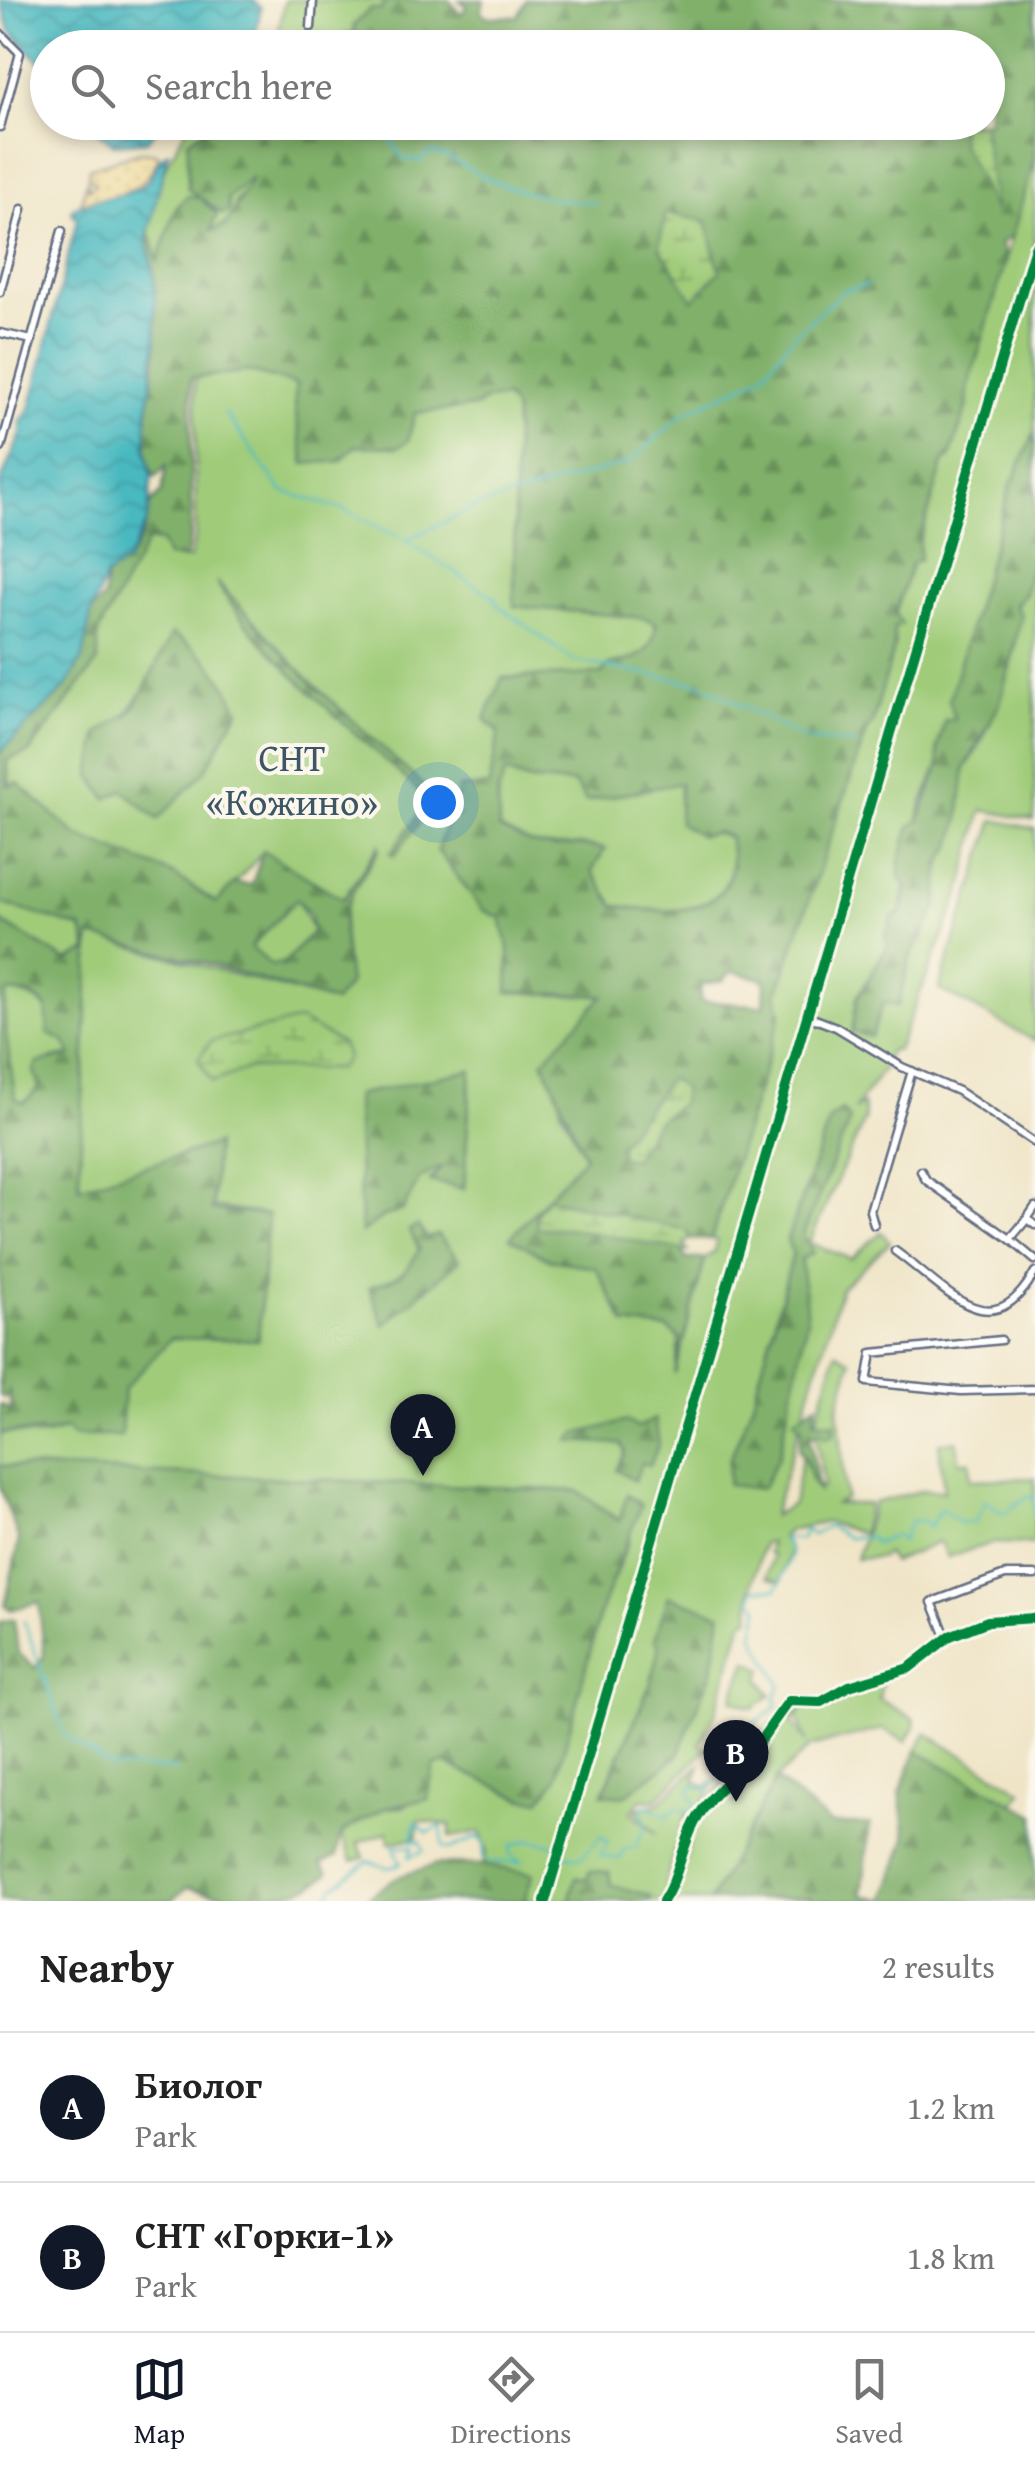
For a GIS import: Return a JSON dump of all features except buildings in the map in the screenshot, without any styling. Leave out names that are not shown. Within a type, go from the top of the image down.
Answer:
[{"type":"street","points":[[311,26],[313,0]]},
{"type":"street","points":[[0,32],[20,53],[0,127]]},
{"type":"street","points":[[0,292],[22,209]]},
{"type":"street","points":[[2,448],[62,230]]},
{"type":"street","points":[[545,1901],[1035,247]]},
{"type":"street","points":[[0,333],[32,340]]},
{"type":"street","points":[[807,1016],[836,1026],[912,1071],[958,1091],[1035,1143]]},
{"type":"street","points":[[874,1225],[870,1211],[912,1071]]},
{"type":"street","points":[[921,1171],[926,1180],[1035,1260]]},
{"type":"street","points":[[1010,1240],[1035,1207]]},
{"type":"street","points":[[1027,1219],[1035,1225]]},
{"type":"street","points":[[895,1252],[978,1311],[996,1312],[1020,1299],[1035,1272]]},
{"type":"street","points":[[1002,1340],[872,1354],[867,1382],[943,1390],[1035,1389]]},
{"type":"street","points":[[950,1636],[945,1634],[932,1602],[1005,1575],[1035,1575]]},
{"type":"street","points":[[663,1901],[673,1886],[692,1828],[711,1794],[749,1758],[762,1732],[790,1701],[821,1702],[849,1686],[909,1668],[950,1636],[988,1621],[1035,1618]]},
{"type":"green space","points":[[285,0],[386,0],[381,10],[355,30],[279,30]]},
{"type":"green space","points":[[386,0],[449,0],[461,14],[467,6],[459,0],[484,0],[481,13],[490,17],[518,16],[526,0],[1035,0],[1035,156],[1012,236],[1001,243],[1006,260],[968,388],[967,407],[949,459],[944,461],[919,543],[920,559],[912,563],[895,613],[902,624],[894,628],[894,647],[872,724],[867,729],[777,994],[781,1014],[711,1239],[685,1240],[681,1249],[686,1259],[705,1259],[675,1374],[680,1339],[668,1329],[625,1324],[596,1268],[549,1259],[510,1238],[585,1156],[543,1061],[603,996],[508,992],[509,950],[501,918],[483,910],[437,850],[460,788],[489,786],[499,732],[485,719],[502,678],[602,674],[608,665],[642,654],[651,642],[656,623],[645,618],[514,606],[515,411],[506,398],[485,400],[477,407],[415,413],[408,441],[398,447],[355,446],[341,461],[305,464],[296,415],[296,384],[247,371],[191,378],[191,535],[186,558],[167,557],[161,542],[148,540],[98,633],[98,661],[28,753],[7,760],[7,786],[18,783],[76,835],[173,874],[216,903],[234,883],[252,885],[263,851],[343,899],[379,846],[379,850],[355,887],[345,913],[349,984],[334,1002],[213,965],[90,936],[79,1187],[216,1144],[212,1210],[268,1215],[258,1340],[171,1338],[124,1389],[121,1436],[73,1436],[66,1428],[46,1433],[0,1434],[0,1404],[11,1410],[9,1391],[6,1398],[0,1396],[0,921],[67,961],[88,951],[82,928],[0,903],[0,752],[66,687],[83,658],[91,612],[104,598],[106,576],[133,553],[143,534],[150,504],[162,492],[166,466],[155,477],[147,448],[156,346],[147,238],[150,234],[158,261],[176,208],[187,196],[199,197],[217,214],[211,230],[225,226],[252,178],[228,198],[229,211],[223,214],[188,189],[188,141],[1005,140],[1005,30],[355,30],[353,26],[371,8],[381,10]],"holes":[[[506,772],[530,781],[574,783],[586,801],[680,783],[679,823],[701,836],[718,832],[730,837],[732,862],[725,886],[714,898],[683,909],[646,910],[614,905],[592,871],[605,849],[541,846],[499,829],[498,792]],[[297,899],[309,914],[313,931],[285,962],[271,965],[251,947]],[[732,971],[765,980],[764,1006],[700,1001],[701,985],[723,980]],[[7,992],[29,994],[46,1006],[48,1034],[64,1041],[71,1055],[37,1063],[34,1070],[39,1088],[24,1103],[15,1098],[6,1030]]]},
{"type":"green space","points":[[180,140],[189,140],[188,189],[208,196],[234,192],[254,170],[248,190],[236,201],[229,221],[221,226],[210,231],[176,208],[158,261],[151,246],[151,210]]},
{"type":"green space","points":[[984,140],[995,212],[960,141]]},
{"type":"green space","name":"СНТ «Кожино»","points":[[1035,156],[1035,432],[1010,487],[950,701],[954,720],[937,748],[939,765],[922,804],[900,914],[888,946],[857,998],[875,1019],[883,1003],[898,1005],[911,954],[924,937],[965,768],[984,736],[1004,688],[1016,639],[1015,605],[1025,593],[1035,553],[1035,812],[1033,820],[982,810],[961,891],[897,1050],[891,1049],[884,1060],[888,1062],[854,1110],[863,1104],[865,1118],[809,1243],[851,1259],[881,1232],[890,1242],[841,1288],[773,1516],[793,1504],[803,1453],[815,1486],[824,1487],[815,1425],[836,1352],[851,1361],[838,1408],[846,1498],[836,1504],[869,1504],[862,1534],[827,1522],[789,1530],[782,1537],[790,1551],[781,1582],[767,1577],[773,1556],[768,1554],[770,1542],[763,1543],[751,1589],[750,1618],[743,1621],[715,1714],[700,1744],[707,1749],[655,1800],[641,1799],[631,1813],[657,1834],[636,1812],[639,1808],[656,1805],[700,1765],[695,1780],[705,1787],[716,1781],[693,1821],[688,1822],[686,1811],[665,1884],[677,1887],[694,1827],[714,1794],[790,1703],[801,1705],[792,1722],[807,1742],[797,1717],[803,1708],[883,1678],[879,1699],[914,1719],[915,1727],[906,1741],[883,1729],[810,1747],[776,1779],[710,1901],[647,1901],[650,1896],[576,1878],[569,1901],[524,1901],[532,1874],[483,1865],[487,1850],[480,1832],[450,1837],[450,1825],[419,1821],[416,1838],[389,1843],[388,1832],[358,1843],[364,1858],[352,1861],[341,1833],[385,1808],[404,1807],[434,1766],[445,1763],[524,1799],[629,1540],[627,1496],[620,1521],[578,1491],[0,1466],[0,1434],[46,1435],[82,1420],[115,1396],[171,1338],[258,1339],[267,1215],[79,1187],[90,935],[334,1002],[349,984],[345,913],[355,887],[379,850],[343,899],[263,852],[217,903],[173,874],[76,835],[18,784],[5,787],[10,783],[7,759],[29,753],[98,661],[97,633],[148,540],[161,542],[167,557],[190,559],[196,535],[195,378],[247,371],[296,384],[296,415],[305,464],[355,446],[398,447],[408,440],[415,413],[477,407],[485,400],[506,398],[515,410],[514,606],[645,618],[656,623],[655,632],[646,651],[618,663],[622,672],[611,671],[614,664],[602,674],[502,678],[500,731],[489,786],[437,850],[483,910],[501,918],[509,950],[552,995],[604,996],[560,1107],[585,1156],[549,1259],[596,1268],[625,1324],[668,1329],[680,1339],[678,1362],[705,1259],[715,1251],[717,1240],[711,1239],[768,1057],[777,994],[867,729],[872,724],[894,647],[894,628],[901,624],[895,613],[912,563],[920,559],[919,543],[944,461],[949,459],[967,407],[968,389]],"holes":[[[219,584],[309,680],[443,804],[424,816],[395,855],[392,852],[429,801],[299,678],[228,600]],[[172,635],[212,666],[239,710],[217,746],[157,819],[123,789],[126,714],[151,681]],[[471,1071],[464,1189],[430,1181],[446,1163],[419,1179],[403,1210],[384,1216],[362,1232],[356,1095]],[[830,1119],[849,1120],[803,1235],[800,1258],[807,1319],[729,1461],[752,1405],[793,1253],[787,1240]],[[660,1645],[677,1757],[603,1793],[651,1683]]]},
{"type":"green space","points":[[666,213],[706,221],[720,271],[693,300],[659,247]]},
{"type":"green space","points":[[1035,432],[1035,553],[1025,593],[1015,605],[1021,616],[1000,703],[965,768],[959,820],[952,846],[940,864],[937,908],[911,955],[898,1006],[883,1003],[871,1037],[852,1032],[857,998],[888,946],[885,938],[893,916],[900,914],[908,887],[900,878],[900,861],[910,826],[919,821],[939,765],[937,748],[945,720],[954,720],[949,701],[1010,487]]},
{"type":"green space","points":[[216,581],[309,680],[444,805],[424,816],[394,856],[391,853],[429,800],[286,668],[236,611]]},
{"type":"green space","points":[[172,634],[212,666],[239,710],[205,771],[158,819],[123,790],[107,799],[91,776],[98,734],[134,708]]},
{"type":"green space","points":[[506,772],[530,781],[574,783],[586,801],[680,783],[707,832],[730,837],[732,865],[725,886],[714,898],[683,909],[646,910],[614,905],[592,871],[604,849],[541,846],[499,830],[498,792]]},
{"type":"green space","points":[[994,820],[1035,829],[1035,1041],[939,989]]},
{"type":"green space","points":[[297,898],[313,931],[285,962],[271,966],[251,947]]},
{"type":"green space","points":[[7,902],[82,929],[88,951],[67,961],[0,921],[0,903]]},
{"type":"green space","points":[[7,991],[41,1004],[72,1054],[52,1058],[34,1070],[40,1088],[24,1103],[15,1099],[6,1030]]},
{"type":"green space","points":[[300,1020],[342,1044],[347,1058],[338,1069],[250,1068],[212,1082],[198,1059],[211,1041]]},
{"type":"green space","points":[[471,1070],[464,1189],[430,1181],[442,1166],[419,1179],[403,1210],[384,1216],[361,1233],[356,1095]]},
{"type":"green space","points":[[670,1078],[683,1089],[681,1103],[656,1122],[633,1159],[621,1157],[619,1145]]},
{"type":"green space","points":[[842,1110],[850,1120],[803,1235],[813,1253],[801,1259],[807,1319],[779,1456],[762,1489],[728,1485],[729,1461],[752,1405],[793,1254],[787,1240],[830,1119]]},
{"type":"green space","points":[[547,1198],[686,1230],[691,1238],[684,1244],[688,1251],[568,1228],[537,1228],[535,1215]]},
{"type":"green space","points":[[418,1226],[427,1238],[438,1235],[460,1260],[384,1325],[369,1287],[393,1279],[410,1265],[419,1249],[409,1230]]},
{"type":"green space","points":[[817,1404],[814,1421],[835,1423],[834,1434],[825,1437],[820,1431],[810,1437],[819,1491],[799,1450],[802,1429],[794,1419]]},
{"type":"green space","points":[[655,1419],[659,1444],[650,1465],[642,1463],[634,1481],[617,1470],[625,1452],[621,1444],[570,1441],[576,1434],[627,1421],[638,1428]]},
{"type":"green space","points":[[957,1441],[959,1461],[970,1461],[971,1480],[1035,1478],[1035,1544],[993,1543],[947,1557],[939,1542],[893,1562],[886,1553],[883,1557],[856,1559],[874,1503],[924,1490],[944,1491],[939,1443]]},
{"type":"green space","points":[[0,1466],[578,1491],[619,1521],[627,1494],[641,1505],[601,1610],[556,1780],[540,1800],[524,1799],[445,1763],[434,1766],[428,1799],[385,1808],[341,1833],[337,1856],[321,1863],[328,1872],[304,1889],[244,1896],[188,1887],[170,1901],[0,1901],[0,1622],[14,1619],[18,1653],[35,1668],[44,1655],[39,1602],[11,1610],[5,1606],[19,1540],[0,1487]]},
{"type":"green space","points":[[668,1596],[721,1614],[712,1671],[677,1757],[624,1796],[603,1794],[651,1683],[659,1645],[655,1640]]},
{"type":"green space","points":[[747,1661],[763,1669],[760,1679],[771,1695],[753,1708],[732,1700]]},
{"type":"green space","points":[[926,1733],[1022,1791],[1014,1803],[916,1751]]},
{"type":"green space","points":[[916,1751],[1035,1815],[1035,1901],[811,1901],[811,1897],[710,1901],[776,1779],[831,1824],[870,1824],[862,1895],[885,1900],[906,1838],[900,1793]]},
{"type":"green space","points":[[437,1864],[483,1865],[533,1874],[524,1901],[364,1901],[395,1878]]},
{"type":"green space","points":[[590,1871],[609,1872],[611,1885],[651,1896],[647,1901],[569,1901],[576,1877],[586,1880]]},
{"type":"sand","points":[[140,152],[157,153],[159,157],[137,186],[128,192],[81,203],[87,181],[89,189],[96,184],[88,177],[89,168]]},
{"type":"water","points":[[0,0],[252,0],[261,8],[256,30],[30,30],[30,52],[10,31]]},
{"type":"water","points":[[108,140],[148,140],[147,141],[113,144]]},
{"type":"water","points":[[168,152],[147,238],[154,279],[156,342],[147,419],[146,449],[152,477],[147,521],[127,562],[106,576],[91,612],[83,658],[66,687],[0,752],[0,483],[21,434],[21,421],[30,409],[77,220],[71,210],[137,189],[149,180]]},
{"type":"waterway","points":[[391,140],[402,158],[420,161],[430,152],[437,153],[522,191],[596,203]]},
{"type":"waterway","points":[[408,539],[478,506],[630,462],[683,414],[762,376],[794,335],[843,291],[867,285]]},
{"type":"waterway","points":[[225,413],[282,491],[345,510],[405,540],[495,598],[496,604],[574,661],[702,684],[807,740],[856,744]]},
{"type":"waterway","points":[[563,1856],[582,1857],[602,1836],[608,1842],[600,1856],[620,1859],[626,1847],[635,1848],[646,1825],[642,1808],[648,1806],[668,1817],[673,1809],[698,1809],[689,1790],[694,1785],[707,1790],[738,1764],[752,1745],[744,1741],[745,1730],[777,1707],[775,1697],[781,1685],[754,1636],[759,1607],[752,1599],[753,1589],[777,1589],[791,1555],[783,1538],[801,1539],[805,1529],[813,1535],[829,1526],[848,1538],[870,1537],[875,1544],[896,1535],[902,1541],[911,1521],[925,1521],[929,1528],[941,1508],[960,1523],[975,1522],[986,1500],[1003,1514],[1028,1496],[1035,1499]]},
{"type":"waterway","points":[[1035,1503],[1035,1514]]},
{"type":"waterway","points":[[24,1621],[65,1736],[112,1768],[176,1769]]},
{"type":"waterway","points":[[326,1901],[333,1887],[368,1861],[388,1868],[401,1864],[394,1846],[413,1847],[409,1857],[424,1851],[420,1841],[412,1841],[415,1822],[428,1833],[441,1826],[443,1847],[449,1849],[478,1837],[485,1842],[483,1857],[490,1862],[522,1862],[510,1854],[512,1845],[530,1840],[555,1845]]},
{"type":"cycle path","points":[[545,1901],[1035,247]]},
{"type":"cycle path","points":[[663,1901],[701,1811],[742,1766],[789,1701],[821,1702],[849,1686],[909,1668],[950,1636],[988,1621],[1035,1618]]},
{"type":"place","name":"Биолог","points":[[423,1476]]},
{"type":"place","name":"СНТ «Горки-1»","points":[[736,1802]]}]
